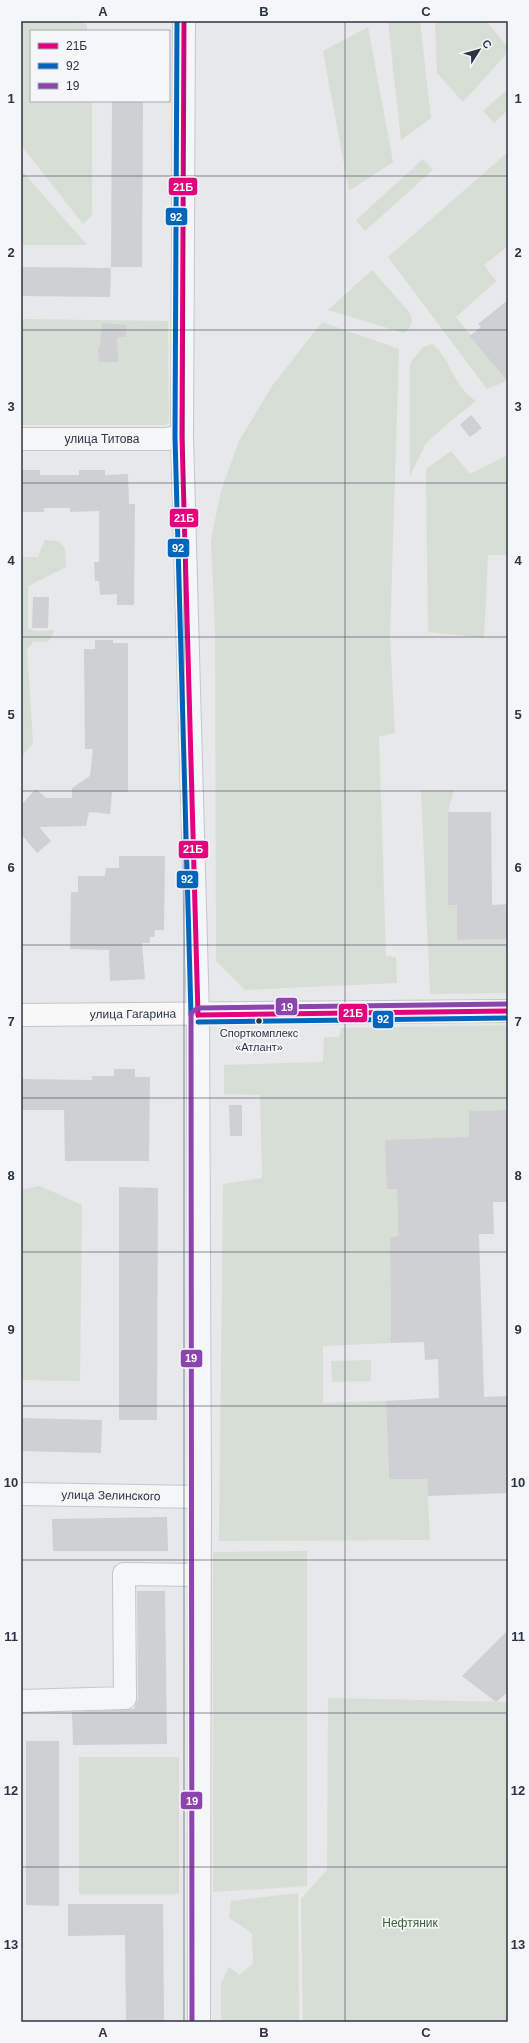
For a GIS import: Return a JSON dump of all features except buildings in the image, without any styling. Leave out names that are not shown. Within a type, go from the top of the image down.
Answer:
[{"type":"main road","name":"улица Гагарина","points":[[21,1015],[198,1015],[508,1011]]},
{"type":"street","points":[[184,21],[182,437],[198,1015],[198,1392],[200,1497],[198,2022]]},
{"type":"street","name":"улица Титова","points":[[21,439],[165,439],[182,437]]},
{"type":"street","name":"улица Зелинского","points":[[21,1494],[200,1497]]},
{"type":"street","points":[[21,1701],[125,1698],[124,1574],[199,1575]]},
{"type":"green space","points":[[21,21],[69,21],[87,24],[87,30],[30,30],[30,102],[92,102],[92,215],[83,224],[21,145]]},
{"type":"green space","points":[[388,21],[420,21],[431,118],[401,140]]},
{"type":"green space","points":[[435,21],[486,21],[508,47],[508,52],[463,102],[437,73]]},
{"type":"green space","points":[[368,27],[393,162],[349,191],[323,51]]},
{"type":"green space","points":[[508,89],[508,110],[494,123],[483,111]]},
{"type":"green space","points":[[508,152],[508,246],[484,265],[496,281],[456,317],[507,381],[487,389],[388,257]]},
{"type":"green space","points":[[423,159],[433,170],[365,231],[356,220]]},
{"type":"green space","points":[[21,170],[87,245],[21,245]]},
{"type":"green space","points":[[372,270],[410,313],[411,324],[409,329],[404,333],[328,310]]},
{"type":"green space","points":[[21,319],[168,321],[169,423],[165,425],[21,425]]},
{"type":"green space","points":[[322,322],[399,349],[390,637],[395,733],[379,737],[386,956],[396,957],[397,983],[245,990],[216,961],[215,631],[211,542],[221,491],[239,441],[272,386]]},
{"type":"green space","points":[[432,344],[444,357],[462,388],[476,401],[426,443],[410,476],[410,363],[423,347]]},
{"type":"green space","points":[[451,451],[470,474],[508,455],[508,555],[488,555],[484,638],[428,632],[426,469]]},
{"type":"green space","points":[[45,540],[58,541],[65,548],[66,567],[28,586],[28,628],[35,631],[55,630],[48,642],[33,642],[27,650],[33,743],[21,757],[21,557],[38,557]]},
{"type":"green space","points":[[421,790],[454,790],[448,812],[448,905],[457,905],[457,940],[508,939],[508,993],[430,994]]},
{"type":"green space","points":[[508,1025],[508,1110],[469,1111],[469,1137],[387,1189],[397,1189],[398,1236],[390,1237],[391,1343],[323,1346],[323,1403],[386,1401],[389,1479],[427,1479],[430,1540],[219,1541],[223,1184],[262,1178],[260,1095],[224,1094],[224,1065],[323,1062],[324,1037],[339,1037],[341,1028]]},
{"type":"green space","points":[[40,1186],[82,1205],[80,1381],[21,1380],[21,1190]]},
{"type":"green space","points":[[371,1360],[371,1381],[332,1382],[331,1361]]},
{"type":"green space","points":[[307,1551],[307,1886],[213,1892],[213,1552]]},
{"type":"green space","name":"Нефтяник","points":[[328,1698],[508,1702],[508,2022],[303,2022],[301,1899],[327,1870]]},
{"type":"green space","points":[[79,1757],[179,1757],[179,1894],[79,1894]]},
{"type":"green space","points":[[298,1893],[299,2022],[221,2022],[221,1983],[229,1967],[239,1975],[253,1964],[252,1933],[229,1918],[231,1901]]},
{"type":"transit line","name":"92","points":[[177,21],[175,437],[191,1015]]},
{"type":"transit line","name":"21Б","points":[[184,21],[182,437],[198,1015]]},
{"type":"transit line","name":"19","points":[[192,2022],[191,1013],[198,1008],[508,1004]]},
{"type":"transit line","name":"21Б","points":[[198,1015],[508,1011]]},
{"type":"transit line","name":"92","points":[[198,1022],[508,1018]]},
{"type":"place","name":"Спорткомплекс «Атлант»","points":[[259,1021]]}]
